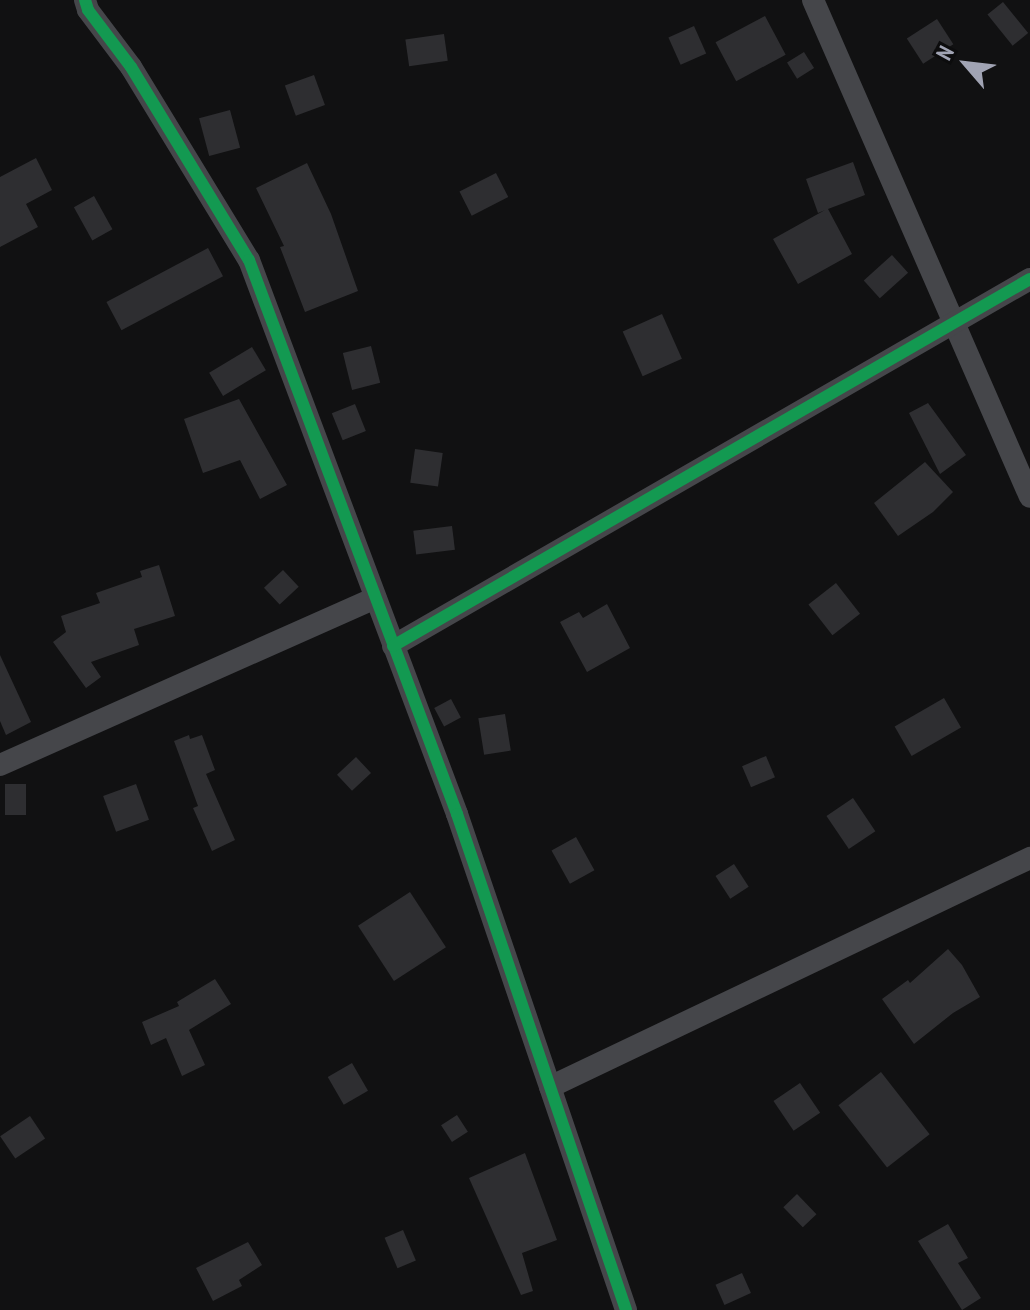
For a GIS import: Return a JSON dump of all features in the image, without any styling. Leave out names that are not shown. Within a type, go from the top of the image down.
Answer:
[{"type":"street","points":[[85,0],[88,10],[131,67],[249,260],[457,814],[626,1310]]},
{"type":"street","points":[[813,0],[1030,497]]},
{"type":"street","points":[[393,646],[1030,279]]},
{"type":"street","points":[[0,765],[375,598]]},
{"type":"street","points":[[550,1087],[1030,858]]},
{"type":"building","points":[[1003,2],[1028,33],[1013,46],[987,15]]},
{"type":"building","points":[[765,16],[786,55],[736,81],[716,42]]},
{"type":"building","points":[[937,19],[953,44],[923,64],[907,39]]},
{"type":"building","points":[[694,26],[706,53],[681,65],[668,37]]},
{"type":"building","points":[[444,34],[448,61],[409,66],[405,39]]},
{"type":"building","points":[[804,52],[814,68],[797,79],[787,63]]},
{"type":"building","points":[[314,75],[325,105],[296,116],[285,86]]},
{"type":"building","points":[[230,110],[240,148],[209,156],[199,118]]},
{"type":"building","points":[[36,158],[52,190],[26,204],[38,227],[0,247],[0,177]]},
{"type":"building","points":[[853,162],[865,195],[828,209],[852,254],[798,284],[773,239],[825,210],[818,213],[806,179]]},
{"type":"building","points":[[307,163],[331,214],[358,291],[305,312],[280,247],[284,246],[256,188]]},
{"type":"building","points":[[496,173],[508,197],[472,216],[459,192]]},
{"type":"building","points":[[94,196],[112,229],[92,240],[74,207]]},
{"type":"building","points":[[208,248],[223,276],[121,330],[106,302]]},
{"type":"building","points":[[892,255],[908,273],[880,298],[864,280]]},
{"type":"building","points":[[662,314],[682,359],[643,376],[623,331]]},
{"type":"building","points":[[371,346],[380,383],[352,390],[343,353]]},
{"type":"building","points":[[252,347],[266,370],[223,396],[209,373]]},
{"type":"building","points":[[239,399],[287,485],[260,499],[240,460],[203,473],[184,419]]},
{"type":"building","points":[[928,403],[966,455],[940,474],[909,413]]},
{"type":"building","points":[[355,404],[366,431],[343,440],[332,413]]},
{"type":"building","points":[[415,449],[443,453],[438,487],[410,483]]},
{"type":"building","points":[[925,462],[953,492],[933,512],[898,536],[874,503]]},
{"type":"building","points":[[452,526],[455,550],[416,555],[413,531]]},
{"type":"building","points":[[159,565],[175,616],[134,629],[139,645],[91,662],[101,677],[86,688],[53,642],[66,632],[61,616],[100,603],[96,593],[142,577],[140,571]]},
{"type":"building","points":[[283,570],[299,587],[280,605],[264,588]]},
{"type":"building","points":[[836,583],[860,614],[832,635],[808,605]]},
{"type":"building","points":[[607,604],[630,648],[587,672],[560,622],[579,612],[583,618]]},
{"type":"building","points":[[0,655],[31,722],[6,735],[0,721]]},
{"type":"building","points":[[944,698],[961,727],[912,756],[895,726]]},
{"type":"building","points":[[451,699],[461,718],[444,726],[434,708]]},
{"type":"building","points":[[505,714],[511,751],[484,755],[478,718]]},
{"type":"building","points":[[189,735],[190,739],[202,735],[215,770],[206,774],[235,840],[212,851],[193,808],[198,806],[174,741]]},
{"type":"building","points":[[766,756],[775,777],[751,787],[742,766]]},
{"type":"building","points":[[356,757],[371,773],[352,791],[337,775]]},
{"type":"building","points":[[5,784],[26,784],[26,815],[5,815]]},
{"type":"building","points":[[136,784],[149,820],[116,832],[103,796]]},
{"type":"building","points":[[853,798],[875,831],[849,849],[826,816]]},
{"type":"building","points":[[576,837],[594,870],[570,884],[552,851]]},
{"type":"building","points":[[734,864],[749,887],[730,899],[716,876]]},
{"type":"building","points":[[410,892],[446,947],[394,981],[358,926]]},
{"type":"building","points":[[948,949],[962,965],[980,997],[953,1013],[914,1044],[882,999],[908,980],[910,983]]},
{"type":"building","points":[[215,979],[231,1004],[189,1030],[205,1065],[182,1076],[166,1038],[151,1045],[142,1022],[179,1006],[177,1002]]},
{"type":"building","points":[[352,1063],[368,1091],[344,1105],[328,1077]]},
{"type":"building","points":[[881,1072],[930,1134],[887,1167],[838,1105]]},
{"type":"building","points":[[800,1083],[820,1113],[794,1131],[773,1101]]},
{"type":"building","points":[[457,1115],[468,1132],[452,1142],[441,1125]]},
{"type":"building","points":[[30,1116],[45,1138],[15,1159],[0,1136]]},
{"type":"building","points":[[525,1153],[557,1240],[522,1253],[533,1291],[521,1295],[469,1178]]},
{"type":"building","points":[[797,1194],[816,1214],[803,1227],[783,1207]]},
{"type":"building","points":[[948,1224],[968,1258],[958,1263],[981,1298],[962,1310],[918,1241]]},
{"type":"building","points":[[403,1230],[416,1260],[397,1268],[385,1238]]},
{"type":"building","points":[[248,1242],[262,1265],[239,1280],[242,1286],[213,1301],[196,1268]]},
{"type":"building","points":[[742,1273],[751,1293],[724,1305],[716,1285]]},
{"type":"cycle path","points":[[85,0],[88,10],[131,67],[249,260],[457,814],[626,1310]]},
{"type":"cycle path","points":[[393,646],[1030,279]]}]
